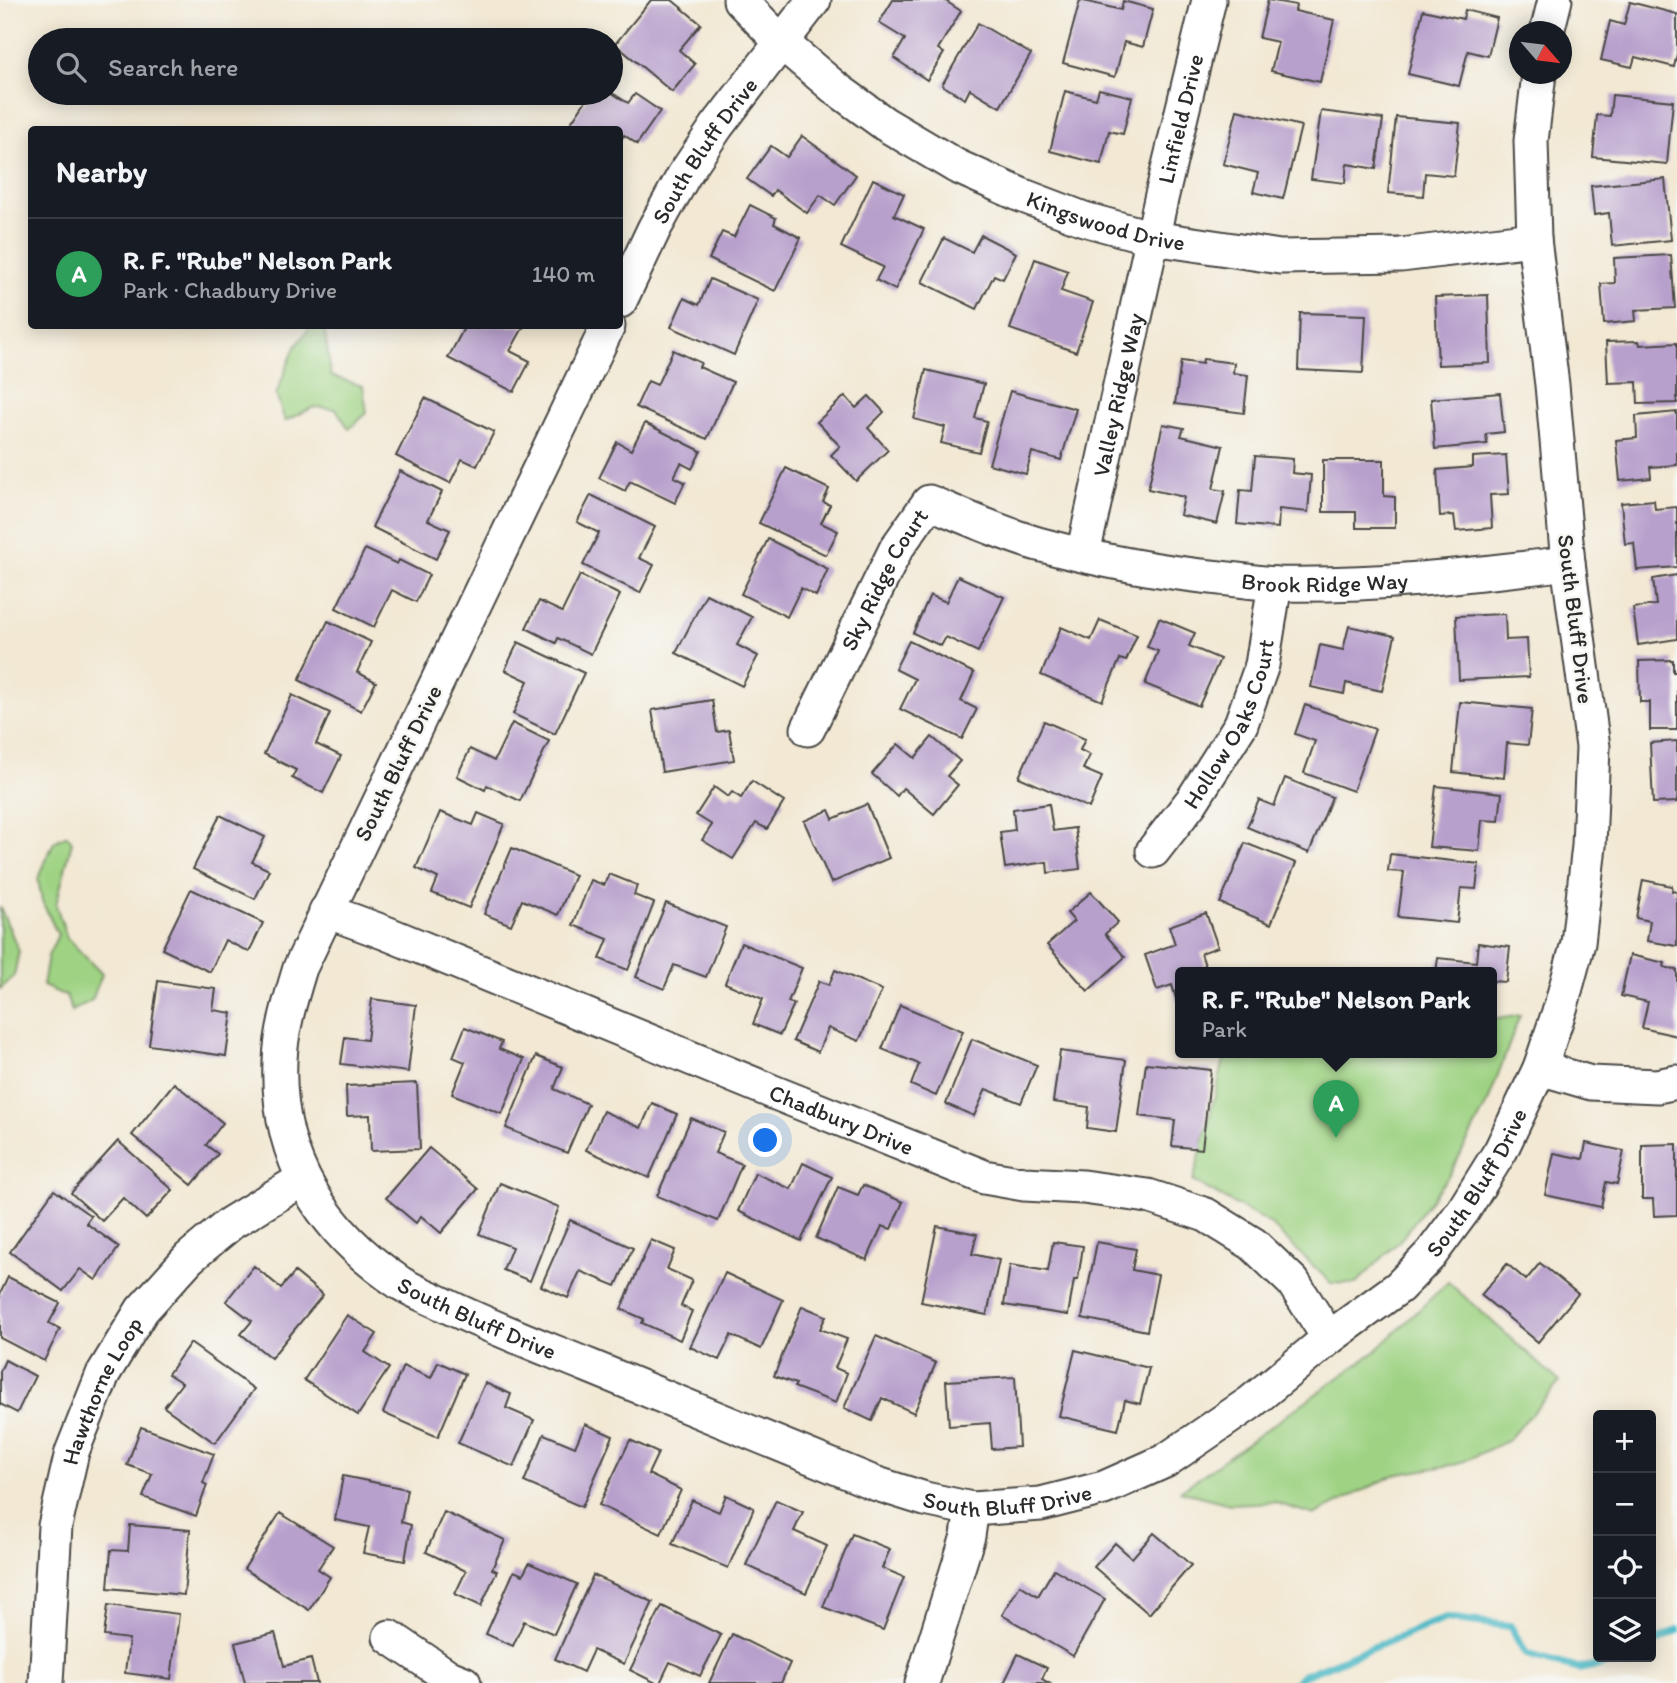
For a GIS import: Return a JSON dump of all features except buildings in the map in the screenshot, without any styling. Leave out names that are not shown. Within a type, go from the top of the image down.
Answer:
[{"type":"street","name":"Kingswood Drive","points":[[740,0],[782,43],[834,87],[885,124],[956,166],[1084,219],[1153,237],[1280,257],[1401,256],[1534,239]]},
{"type":"street","name":"South Bluff Drive","points":[[623,295],[654,229],[684,175],[717,126],[814,0]]},
{"type":"street","name":"Linfield Drive","points":[[1153,237],[1209,0]]},
{"type":"street","points":[[1550,21],[1555,0]]},
{"type":"street","name":"South Bluff Drive","points":[[607,329],[300,968],[286,1015],[279,1060],[281,1103],[288,1139],[303,1179],[325,1215],[356,1249],[401,1284],[474,1319],[874,1483],[925,1499],[972,1509],[1041,1504],[1066,1498],[1104,1488],[1165,1461],[1250,1403],[1329,1338],[1399,1287],[1431,1254],[1463,1211],[1501,1150],[1540,1068],[1561,1006],[1578,943],[1589,846],[1593,747],[1568,563],[1552,385],[1534,239],[1531,141],[1538,84]]},
{"type":"street","name":"Valley Ridge Way","points":[[1083,554],[1153,237]]},
{"type":"street","name":"Sky Ridge Court","points":[[808,729],[895,549],[929,502],[1037,544],[1083,554]]},
{"type":"street","name":"Brook Ridge Way","points":[[1083,554],[1140,567],[1275,584],[1381,582],[1568,563]]},
{"type":"street","name":"Hollow Oaks Court","points":[[1153,851],[1192,801],[1241,724],[1262,665],[1275,584]]},
{"type":"street","name":"Chadbury Drive","points":[[326,911],[984,1177],[1024,1184],[1083,1187],[1148,1196],[1206,1215],[1253,1244],[1293,1282],[1329,1338]]},
{"type":"street","points":[[1540,1068],[1591,1083],[1657,1086],[1677,1082]]},
{"type":"street","name":"Hawthorne Loop","points":[[46,1683],[55,1526],[72,1452],[103,1374],[142,1311],[189,1258],[231,1223],[303,1179]]},
{"type":"street","points":[[922,1683],[968,1536],[972,1509]]},
{"type":"street","points":[[390,1637],[449,1677],[464,1683]]},
{"type":"green space","points":[[309,329],[324,329],[331,376],[363,386],[367,413],[349,429],[336,409],[314,407],[285,421],[276,395],[294,349]]},
{"type":"green space","points":[[67,835],[72,842],[56,905],[67,938],[102,974],[92,1000],[72,1011],[66,996],[43,986],[48,956],[58,935],[42,901],[38,879],[54,842]]},
{"type":"green space","points":[[0,907],[19,951],[14,976],[0,989]]},
{"type":"green space","points":[[1520,1015],[1488,1102],[1450,1174],[1402,1238],[1356,1284],[1331,1283],[1269,1223],[1193,1181],[1224,1058],[1497,1058],[1497,1019]]},
{"type":"green space","points":[[1448,1282],[1560,1382],[1507,1441],[1458,1464],[1394,1475],[1314,1515],[1274,1502],[1230,1504],[1180,1491],[1376,1351]]},
{"type":"waterway","points":[[1296,1683],[1302,1676],[1446,1618],[1510,1626],[1526,1654],[1579,1669],[1613,1662]]},
{"type":"waterway","points":[[1656,1641],[1677,1630]]},
{"type":"place","name":"R. F. \"Rube\" Nelson Park","points":[[1336,1138]]}]
